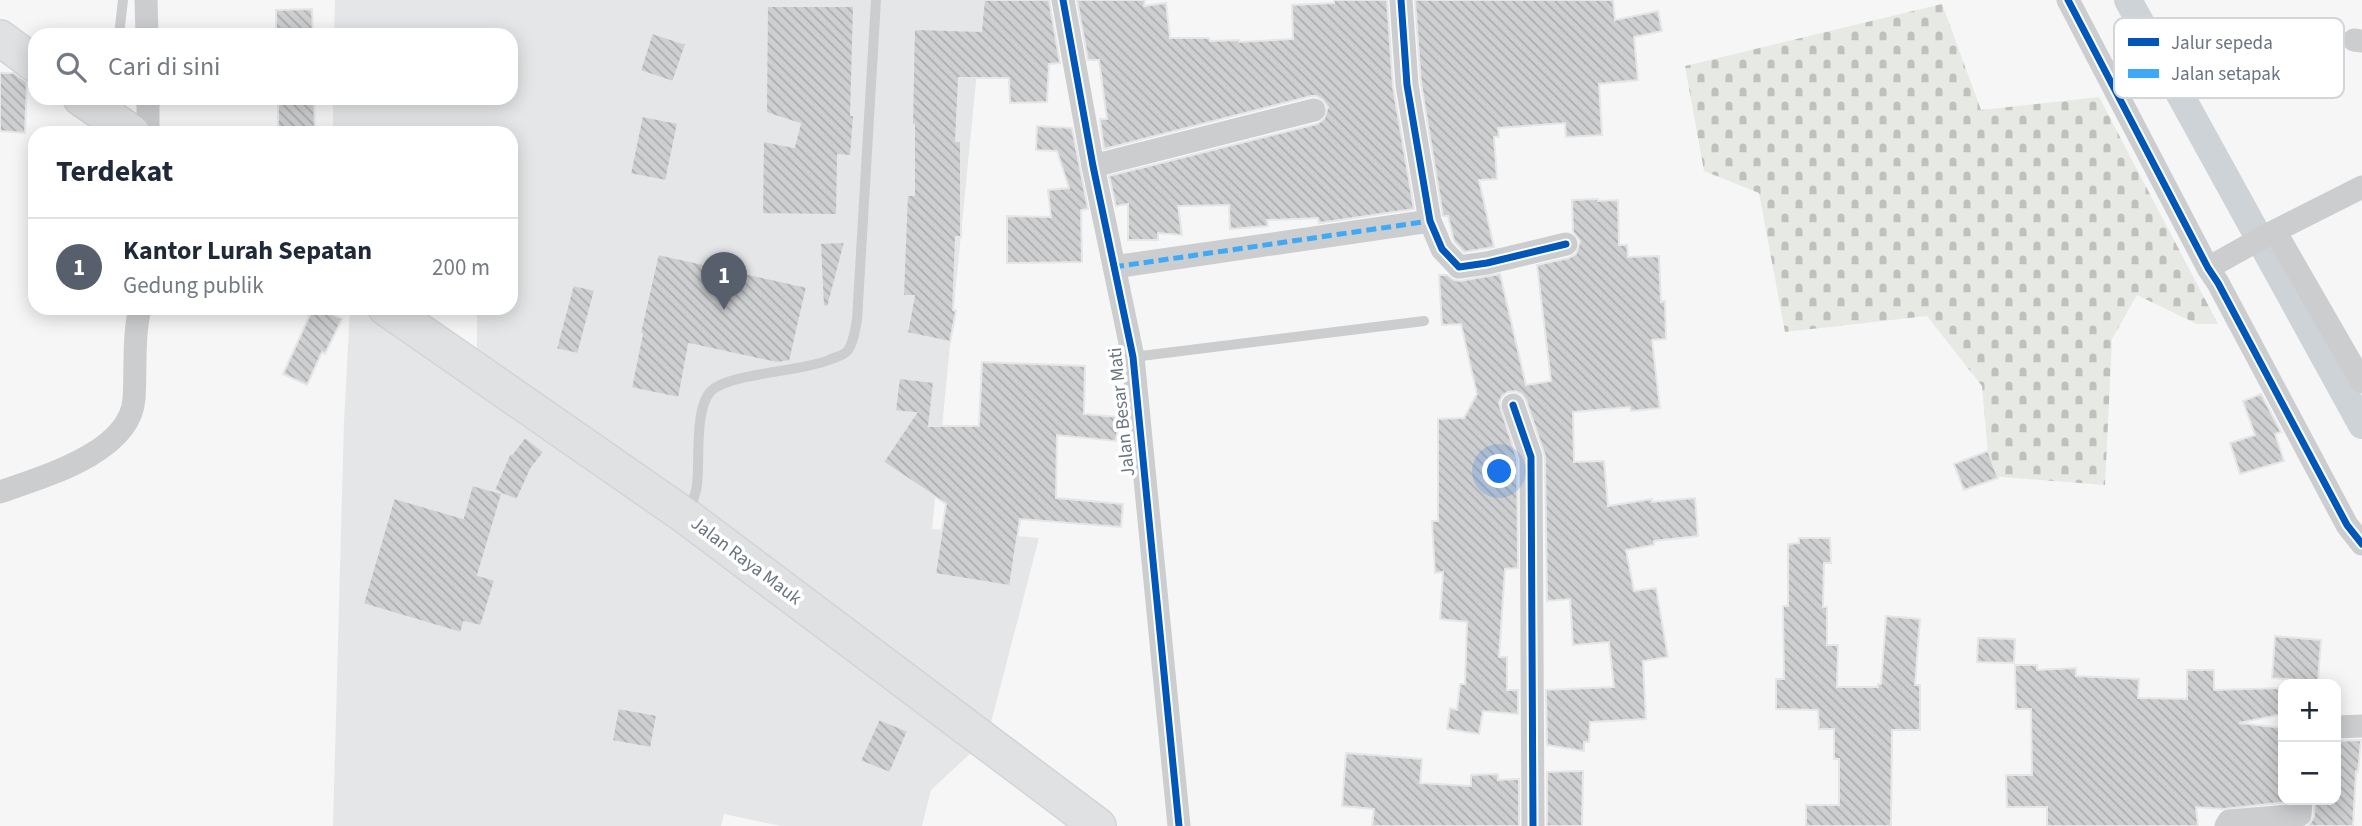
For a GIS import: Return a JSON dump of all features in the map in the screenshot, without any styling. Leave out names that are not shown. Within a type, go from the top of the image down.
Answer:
[{"type":"main road","points":[[0,38],[28,59]]},
{"type":"main road","name":"Jalan Raya Mauk","points":[[396,315],[687,517],[1098,826]]},
{"type":"street","points":[[146,0],[147,28]]},
{"type":"street","name":"Jalan Besar Mati","points":[[1063,0],[1093,166],[1133,357],[1179,826]]},
{"type":"street","points":[[1401,0],[1407,85],[1430,221],[1442,249],[1459,267],[1566,244]]},
{"type":"street","points":[[2067,0],[2114,85]]},
{"type":"street","points":[[2121,98],[2213,265],[2218,283],[2347,525],[2362,544]]},
{"type":"street","points":[[148,105],[148,126]]},
{"type":"street","points":[[1093,166],[1314,110]]},
{"type":"street","points":[[2213,265],[2362,187]]},
{"type":"street","points":[[1114,267],[1430,221]]},
{"type":"street","points":[[2271,233],[2362,382]]},
{"type":"street","points":[[0,492],[98,451],[121,430],[134,402],[139,315]]},
{"type":"street","points":[[1513,405],[1531,457],[1533,826]]},
{"type":"street","points":[[0,470],[28,482]]},
{"type":"street","points":[[2341,727],[2362,726]]},
{"type":"street","points":[[2227,826],[2229,821],[2301,815],[2301,805]]},
{"type":"lane","points":[[120,28],[123,0]]},
{"type":"lane","points":[[687,517],[697,488],[701,416],[710,392],[721,384],[734,380],[816,365],[843,354],[852,342],[857,320],[876,0]]},
{"type":"lane","points":[[1133,357],[1423,321]]},
{"type":"shaded area","points":[[335,0],[984,0],[932,529],[1039,538],[987,738],[931,790],[922,826],[781,826],[724,814],[721,826],[333,826],[344,422],[350,315],[418,315],[477,355],[477,315],[518,315],[518,126],[333,126],[333,105],[518,105],[518,28],[334,28]]},
{"type":"green space","points":[[1942,4],[1981,110],[2099,97],[2218,324],[2197,324],[2137,295],[2112,339],[2105,485],[1990,476],[1982,386],[1927,316],[1785,332],[1759,193],[1704,171],[1685,66]]},
{"type":"building","points":[[984,0],[1049,0],[1060,63],[1049,64],[1047,102],[1010,103],[1009,78],[959,78],[956,141],[961,141],[961,237],[956,237],[953,310],[956,311],[950,342],[907,333],[914,296],[903,296],[907,195],[914,195],[914,29],[981,31]]},
{"type":"building","points":[[1077,0],[1145,0],[1144,6],[1166,3],[1170,38],[1209,38],[1210,41],[1239,42],[1293,39],[1292,5],[1334,3],[1334,0],[1387,0],[1393,87],[1414,209],[1319,223],[1318,218],[1267,220],[1268,226],[1230,229],[1229,205],[1178,206],[1182,235],[1158,233],[1158,240],[1128,240],[1128,204],[1116,206],[1109,176],[1317,124],[1324,119],[1328,107],[1317,96],[1311,96],[1104,149],[1100,119],[1107,119],[1099,60],[1088,60]]},
{"type":"building","points":[[1415,0],[1613,0],[1615,20],[1658,11],[1662,31],[1634,37],[1638,80],[1599,84],[1602,135],[1566,137],[1565,123],[1498,128],[1499,137],[1494,137],[1497,179],[1479,180],[1494,247],[1464,252],[1454,241],[1448,216],[1443,216],[1421,83]]},
{"type":"building","points":[[767,6],[854,6],[851,115],[854,115],[851,156],[838,155],[837,215],[762,214],[763,141],[794,147],[800,124],[766,113]]},
{"type":"building","points":[[312,9],[313,28],[276,28],[276,10]]},
{"type":"building","points":[[652,33],[686,44],[673,82],[640,71]]},
{"type":"building","points":[[0,73],[14,73],[27,82],[25,133],[0,131]]},
{"type":"building","points":[[278,105],[314,105],[315,126],[278,126]]},
{"type":"building","points":[[642,116],[678,123],[666,181],[630,174]]},
{"type":"building","points":[[1037,126],[1072,128],[1088,209],[1081,210],[1082,262],[1007,263],[1007,216],[1051,217],[1048,190],[1069,188],[1057,151],[1036,150]]},
{"type":"building","points":[[1572,200],[1618,200],[1619,245],[1627,245],[1628,257],[1659,256],[1661,302],[1665,301],[1666,339],[1652,340],[1660,408],[1631,411],[1630,407],[1573,412],[1574,462],[1604,461],[1608,506],[1652,499],[1652,502],[1695,498],[1698,536],[1654,541],[1654,545],[1626,550],[1634,591],[1656,588],[1668,657],[1643,661],[1646,719],[1590,722],[1589,742],[1584,742],[1584,751],[1547,745],[1546,690],[1614,687],[1609,642],[1573,645],[1570,599],[1547,601],[1545,456],[1522,394],[1508,392],[1502,396],[1499,403],[1517,459],[1518,568],[1505,569],[1499,657],[1507,657],[1507,690],[1518,690],[1518,714],[1483,711],[1479,734],[1447,729],[1450,708],[1457,710],[1460,684],[1465,684],[1467,622],[1440,619],[1443,572],[1435,573],[1432,521],[1438,521],[1438,419],[1464,418],[1477,394],[1461,324],[1442,325],[1439,275],[1447,275],[1460,281],[1500,274],[1526,385],[1551,381],[1537,265],[1576,254],[1580,241],[1573,232]]},
{"type":"building","points":[[845,242],[828,307],[823,306],[820,243]]},
{"type":"building","points":[[658,254],[807,287],[790,361],[777,363],[689,344],[679,398],[631,388]]},
{"type":"building","points":[[573,285],[595,290],[578,354],[556,349]]},
{"type":"building","points":[[310,315],[334,315],[342,319],[325,354],[322,352],[307,385],[283,374]]},
{"type":"building","points":[[982,362],[1085,366],[1084,414],[1119,417],[1116,441],[1057,435],[1056,498],[1123,504],[1121,527],[1020,519],[1010,586],[935,574],[946,504],[883,462],[916,413],[895,411],[899,378],[934,382],[929,426],[979,426]]},
{"type":"building","points":[[2261,394],[2281,432],[2275,434],[2284,461],[2240,474],[2230,443],[2255,435],[2243,401]]},
{"type":"building","points":[[525,437],[544,452],[531,469],[517,500],[502,494],[478,575],[495,580],[481,626],[464,622],[461,633],[363,604],[394,498],[463,518],[472,485],[501,493],[494,490],[510,453],[512,454]]},
{"type":"building","points":[[1988,451],[1998,478],[1964,490],[1954,464]]},
{"type":"building","points":[[1799,538],[1830,538],[1831,563],[1824,563],[1823,607],[1827,607],[1827,645],[1838,645],[1837,687],[1878,687],[1878,684],[1881,684],[1886,616],[1920,619],[1915,685],[1920,685],[1920,730],[1892,730],[1891,826],[1806,826],[1806,805],[1839,805],[1839,759],[1834,759],[1834,729],[1819,729],[1818,710],[1776,709],[1776,679],[1784,679],[1783,606],[1788,606],[1788,544],[1799,543]]},
{"type":"building","points":[[2275,636],[2321,640],[2318,679],[2272,678]]},
{"type":"building","points":[[1978,638],[2015,639],[2014,663],[1977,662]]},
{"type":"building","points":[[2015,665],[2037,665],[2037,670],[2076,668],[2076,676],[2139,679],[2138,698],[2187,699],[2187,670],[2214,670],[2214,690],[2278,688],[2278,715],[2239,723],[2278,727],[2278,803],[2223,809],[2196,807],[2198,826],[2047,826],[2047,807],[2007,807],[2006,775],[2032,775],[2031,709],[2016,709]]},
{"type":"building","points":[[618,708],[657,715],[651,748],[612,741]]},
{"type":"building","points":[[879,719],[908,731],[890,773],[860,761]]},
{"type":"building","points":[[2361,740],[2358,772],[2356,771],[2353,826],[2308,826],[2314,817],[2315,805],[2341,805],[2341,741]]},
{"type":"building","points":[[1346,753],[1422,759],[1420,783],[1471,786],[1471,775],[1498,774],[1498,780],[1519,779],[1519,826],[1372,826],[1374,809],[1342,806]]},
{"type":"building","points":[[1583,771],[1582,826],[1547,826],[1547,772]]},
{"type":"waterway","points":[[2128,0],[2138,18]]},
{"type":"waterway","points":[[2182,98],[2362,425]]},
{"type":"marked path","points":[[1114,267],[1430,221]]},
{"type":"cycle path","points":[[1063,0],[1093,166],[1133,357],[1179,826]]},
{"type":"cycle path","points":[[1401,0],[1407,85],[1430,221],[1442,249],[1459,267],[1566,244]]},
{"type":"cycle path","points":[[2068,0],[2114,88]]},
{"type":"cycle path","points":[[2119,98],[2347,525],[2362,544]]},
{"type":"cycle path","points":[[1513,405],[1531,457],[1533,826]]},
{"type":"place","name":"Kantor Lurah Sepatan","points":[[724,310]]}]
